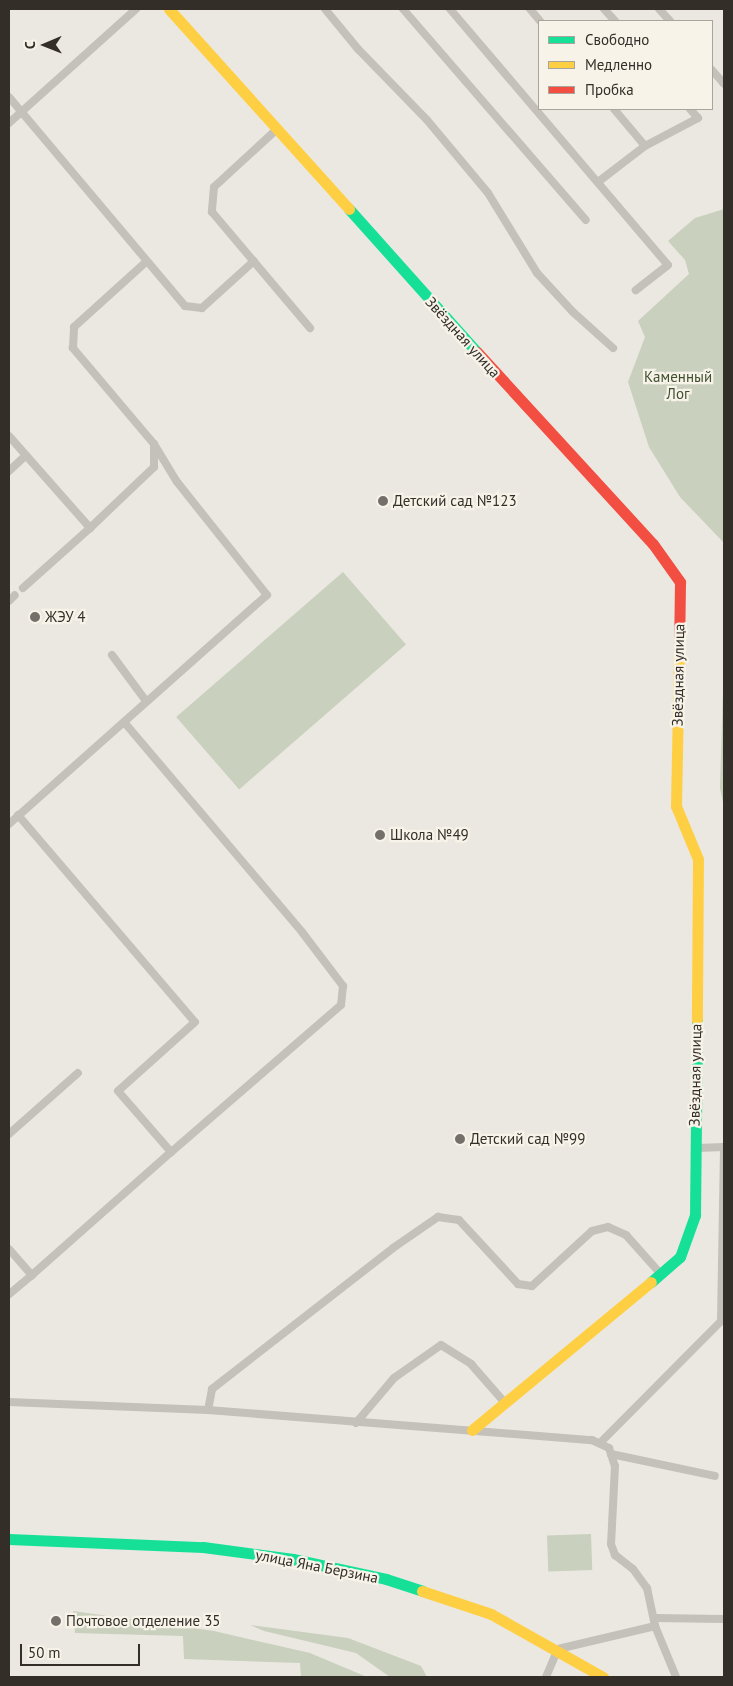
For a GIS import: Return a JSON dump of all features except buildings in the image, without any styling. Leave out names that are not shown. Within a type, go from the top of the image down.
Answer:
[{"type":"street","name":"Звёздная улица","points":[[170,9],[614,505],[653,544],[680,582],[676,806],[698,859],[694,1148],[695,1215],[680,1257],[659,1272],[506,1404],[472,1430]]},
{"type":"street","name":"улица Яна Берзина","points":[[9,1538],[203,1546],[293,1559],[386,1579],[491,1614],[558,1649],[603,1677]]},
{"type":"lane","points":[[9,123],[136,9]]},
{"type":"lane","points":[[325,9],[358,49],[427,120],[488,193],[537,273],[573,312],[613,348]]},
{"type":"lane","points":[[403,9],[586,220]]},
{"type":"lane","points":[[450,9],[668,265],[636,290]]},
{"type":"lane","points":[[530,9],[539,20]]},
{"type":"lane","points":[[604,9],[614,20]]},
{"type":"lane","points":[[659,9],[669,20]]},
{"type":"lane","points":[[713,71],[724,84]]},
{"type":"lane","points":[[9,97],[184,306],[202,308],[254,261]]},
{"type":"lane","points":[[615,110],[645,146]]},
{"type":"lane","points":[[598,182],[645,146],[698,118],[691,110]]},
{"type":"lane","points":[[277,129],[214,187],[212,212],[310,328]]},
{"type":"lane","points":[[9,824],[267,595],[177,482],[154,444],[73,348],[74,327],[147,261]]},
{"type":"lane","points":[[9,436],[90,528]]},
{"type":"lane","points":[[23,588],[154,467],[154,444]]},
{"type":"lane","points":[[9,471],[25,456]]},
{"type":"lane","points":[[9,601],[15,595]]},
{"type":"lane","points":[[112,655],[146,701]]},
{"type":"lane","points":[[9,1294],[341,1005],[343,986],[302,932],[124,722]]},
{"type":"lane","points":[[18,815],[195,1022],[118,1091],[171,1152]]},
{"type":"lane","points":[[9,1134],[78,1073]]},
{"type":"lane","points":[[600,1443],[721,1321],[724,1147],[694,1148]]},
{"type":"lane","points":[[208,1410],[212,1389],[392,1248],[438,1217],[460,1220],[518,1284],[532,1286],[592,1231],[608,1227],[626,1235],[659,1272]]},
{"type":"lane","points":[[9,1249],[32,1275]]},
{"type":"lane","points":[[356,1423],[394,1378],[441,1346],[471,1364],[506,1404]]},
{"type":"lane","points":[[9,1402],[208,1410],[592,1440],[600,1443],[609,1448],[615,1466],[611,1544],[615,1555],[633,1569],[647,1588],[655,1622],[676,1677]]},
{"type":"lane","points":[[611,1454],[715,1476]]},
{"type":"lane","points":[[546,1677],[558,1649],[655,1622],[724,1619]]},
{"type":"green space","name":"Каменный Лог","points":[[724,209],[724,543],[680,497],[649,447],[628,382],[645,337],[638,321],[689,274],[685,260],[668,241],[695,218]]},
{"type":"green space","points":[[343,572],[406,644],[239,789],[176,717]]},
{"type":"green space","points":[[724,656],[724,807],[720,788]]},
{"type":"green space","points":[[591,1534],[592,1570],[548,1572],[547,1536]]},
{"type":"green space","points":[[73,1611],[214,1631],[310,1653],[367,1677],[301,1677],[300,1663],[184,1659],[183,1636],[75,1633]]},
{"type":"green space","points":[[250,1625],[348,1638],[421,1666],[427,1677],[390,1677],[356,1653],[264,1631]]},
{"type":"traffic: fast","points":[[349,209],[477,352]]},
{"type":"traffic: fast","points":[[651,1282],[680,1257],[695,1215],[697,1020]]},
{"type":"traffic: fast","points":[[9,1539],[203,1547],[293,1559],[386,1579],[422,1591]]},
{"type":"traffic: slow","points":[[169,9],[349,209]]},
{"type":"traffic: slow","points":[[679,650],[676,806],[698,859],[697,1020]]},
{"type":"traffic: slow","points":[[472,1430],[651,1282]]},
{"type":"traffic: slow","points":[[422,1591],[491,1614],[603,1677]]},
{"type":"traffic: jam","points":[[477,352],[653,544],[680,582],[679,650]]},
{"type":"place","name":"Детский сад №123","points":[[383,501]]},
{"type":"place","name":"ЖЭУ 4","points":[[35,617]]},
{"type":"place","name":"Школа №49","points":[[380,835]]},
{"type":"place","name":"Детский сад №99","points":[[460,1139]]},
{"type":"place","name":"Почтовое отделение 35","points":[[56,1621]]}]
